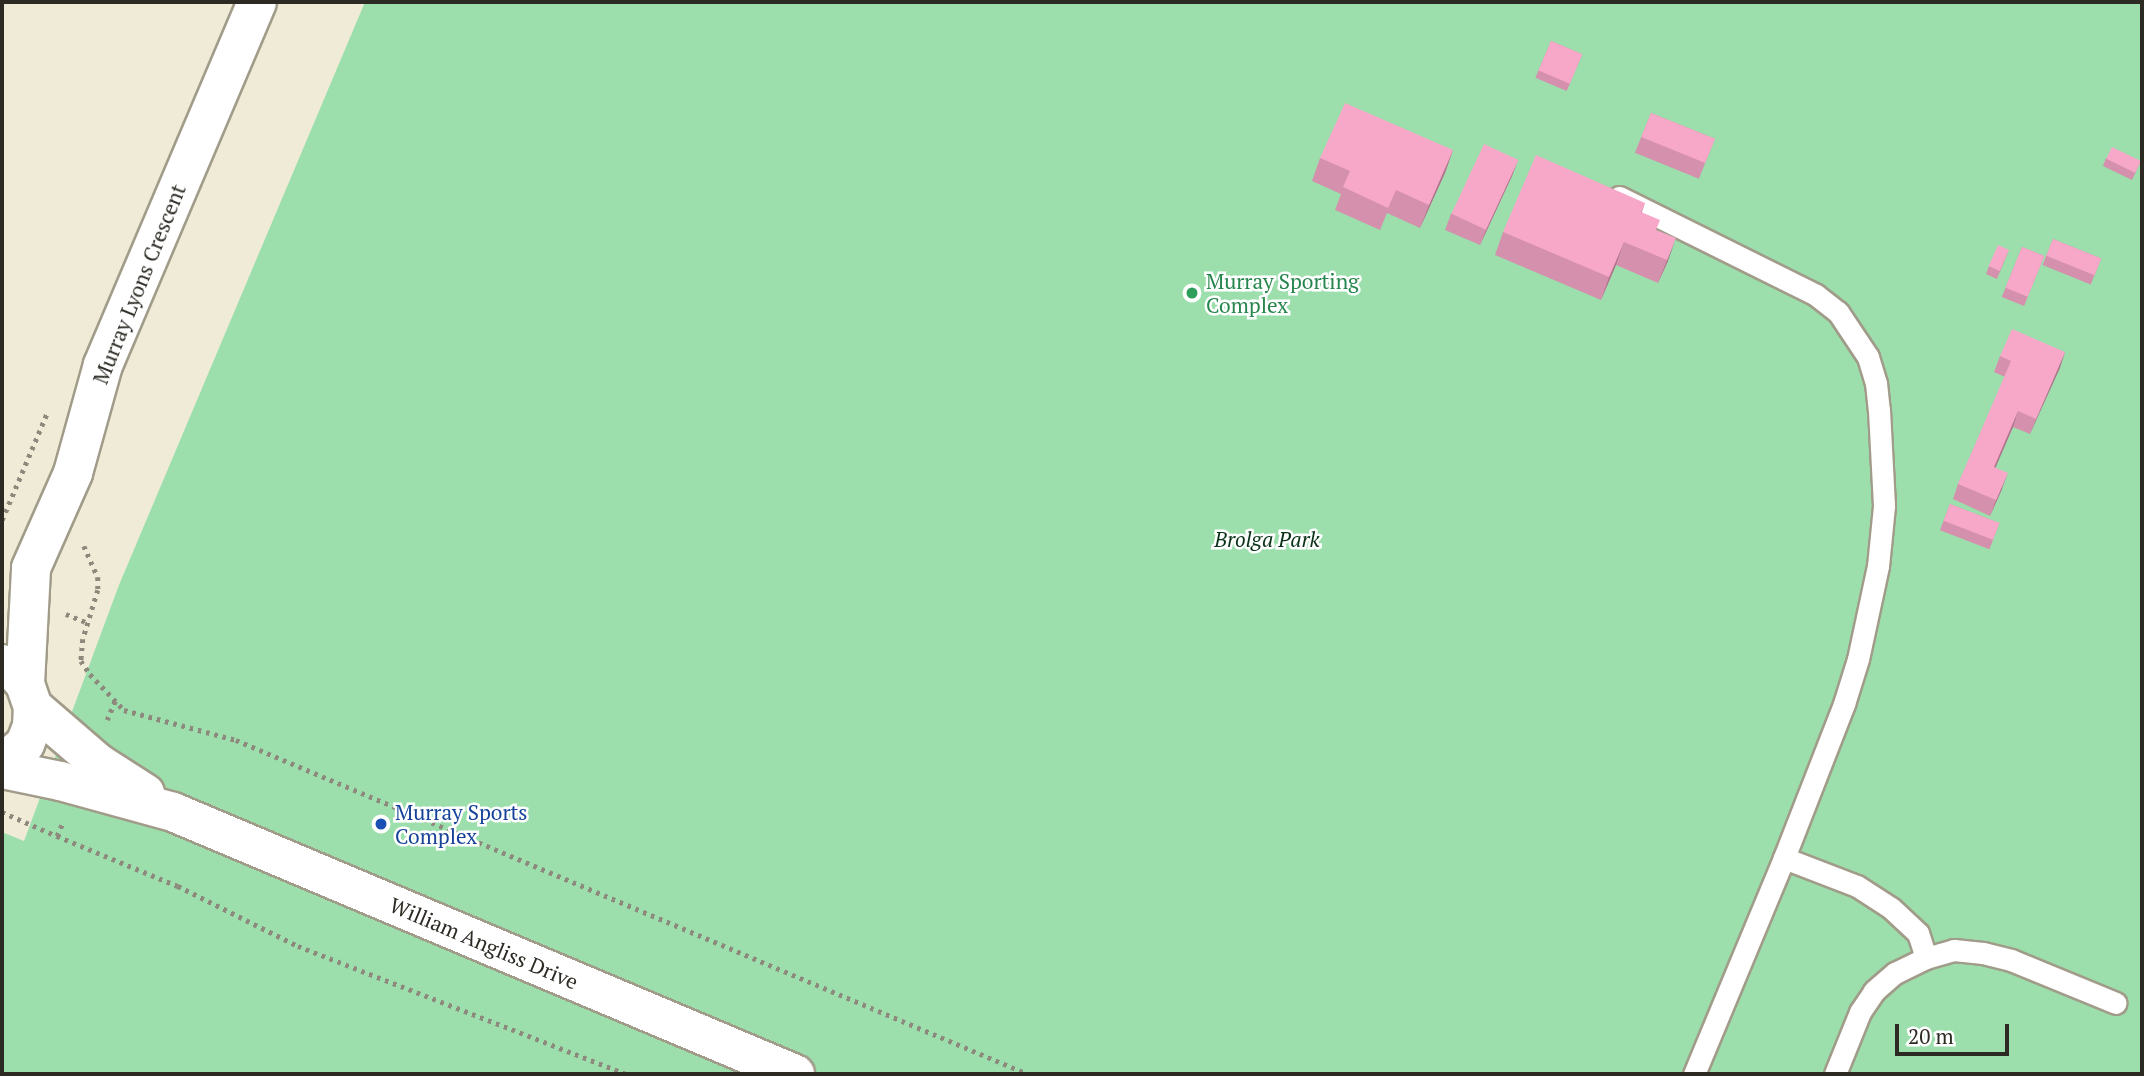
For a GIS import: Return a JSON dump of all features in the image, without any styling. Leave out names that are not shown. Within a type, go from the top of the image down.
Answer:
[{"type":"street","name":"Murray Lyons Crescent","points":[[2,615],[31,569],[64,495],[73,473],[103,365],[257,2]]},
{"type":"street","name":"Murray Lyons Crescent","points":[[2,764],[25,744],[32,726],[20,685],[31,569]]},
{"type":"street","name":"William Angliss Drive","points":[[20,685],[99,763],[173,812]]},
{"type":"street","name":"William Angliss Drive","points":[[2,769],[60,781],[173,812],[795,1074]]},
{"type":"lane","points":[[1613,194],[1816,295],[1838,312],[1855,333],[1868,357],[1876,383],[1884,506],[1870,613],[1844,704],[1784,858],[1694,1074]]},
{"type":"lane","points":[[1784,858],[1857,886],[1891,908],[1918,933],[1926,958]]},
{"type":"lane","points":[[1835,1074],[1860,1012],[1874,991],[1895,973],[1926,958],[1954,950],[2011,960],[2116,1003]]},
{"type":"path","points":[[64,495],[98,577],[98,590],[81,661],[124,710],[236,740],[1028,1074]]},
{"type":"path","points":[[71,617],[88,623]]},
{"type":"path","points":[[103,728],[115,701]]},
{"type":"path","points":[[2,812],[178,886],[298,946],[627,1074]]},
{"type":"path","points":[[57,836],[66,816]]},
{"type":"green space","name":"Murray Sporting Complex","points":[[365,2],[2142,2],[2142,1074],[2,1074],[2,832],[24,841],[119,585]]},
{"type":"building","points":[[1551,41],[1582,54],[1570,84],[1538,70]]},
{"type":"building","points":[[1345,103],[1453,150],[1429,205],[1396,190],[1388,208],[1343,187],[1350,171],[1320,158]]},
{"type":"building","points":[[1651,113],[1715,139],[1705,163],[1641,137]]},
{"type":"building","points":[[1484,144],[1518,160],[1486,230],[1451,214]]},
{"type":"building","points":[[2112,147],[2141,161],[2135,173],[2106,159]]},
{"type":"building","points":[[1536,155],[1645,203],[1641,212],[1660,220],[1656,230],[1676,238],[1667,260],[1624,242],[1609,277],[1503,232]]},
{"type":"building","points":[[2053,239],[2101,258],[2094,275],[2046,256]]},
{"type":"building","points":[[1998,245],[2009,250],[2000,271],[1989,266]]},
{"type":"building","points":[[2022,247],[2044,256],[2028,297],[2006,288]]},
{"type":"building","points":[[2012,329],[2065,352],[2036,419],[2018,411],[1994,467],[2008,473],[1996,500],[1958,484],[2011,361],[2000,356]]},
{"type":"building","points":[[1950,504],[1999,523],[1993,540],[1944,521]]},
{"type":"place","name":"Murray Sporting Complex","points":[[1192,293]]},
{"type":"place","name":"Murray Sports Complex","points":[[381,824]]},
{"type":"park label","name":"Brolga Park","points":[[1267,539]]}]
